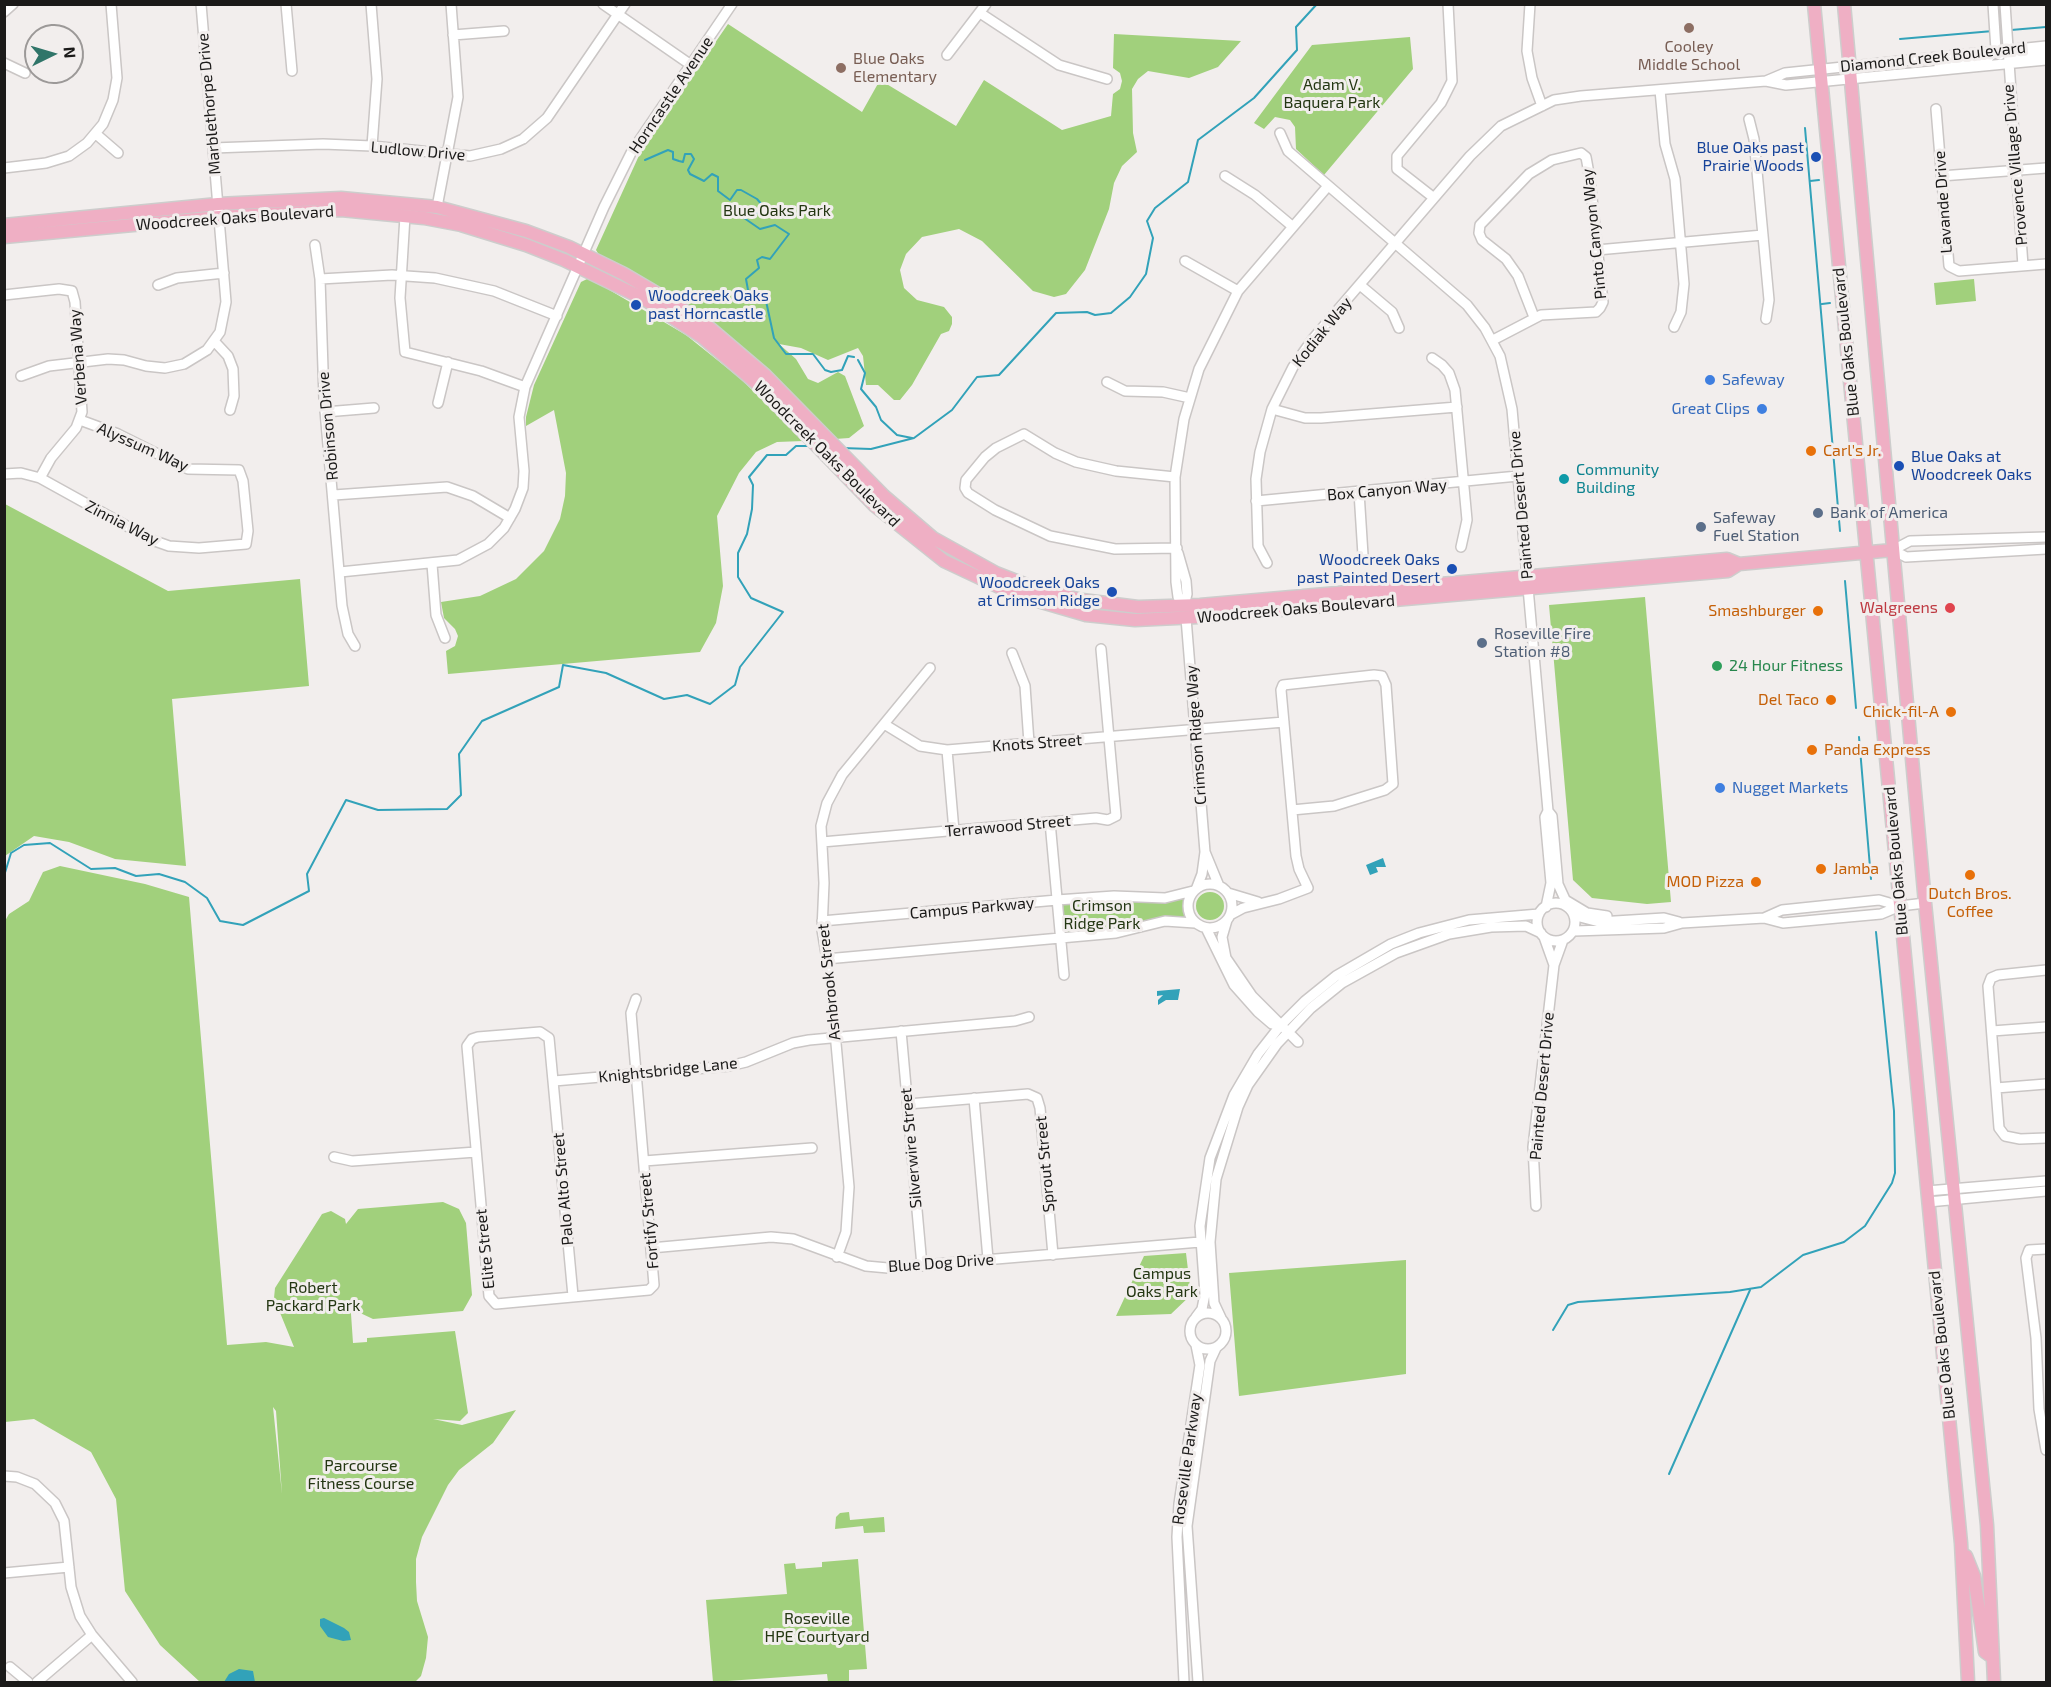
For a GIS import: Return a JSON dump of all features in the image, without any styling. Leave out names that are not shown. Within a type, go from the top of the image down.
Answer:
[{"type":"main road","name":"Blue Oaks Boulevard","points":[[1814,4],[1961,1543],[1968,1683]]},
{"type":"main road","name":"Blue Oaks Boulevard","points":[[1844,4],[1925,903],[1987,1525],[1994,1683]]},
{"type":"main road","name":"Woodcreek Oaks Boulevard","points":[[4,225],[218,210],[341,198],[437,207],[498,222],[583,254],[675,304],[711,329],[765,375],[916,525],[952,550],[996,573],[1037,589],[1090,602],[1185,612]]},
{"type":"main road","name":"Woodcreek Oaks Boulevard","points":[[4,237],[218,210],[341,210],[405,216],[461,225],[499,236],[578,266],[644,298],[689,327],[738,367],[874,506],[944,561],[984,582],[1035,602],[1086,615],[1136,620],[1185,612],[1528,583],[1727,559],[1739,564],[1893,550]]},
{"type":"main road","points":[[1961,1543],[1974,1576],[1985,1652],[1992,1657]]},
{"type":"street","points":[[4,12],[13,4]]},
{"type":"street","points":[[4,168],[59,160],[78,151],[96,134],[109,112],[116,88],[111,4]]},
{"type":"street","name":"Marblethorpe Drive","points":[[201,4],[224,273],[225,316],[214,342]]},
{"type":"street","points":[[286,4],[292,71]]},
{"type":"street","points":[[371,4],[377,79],[372,146]]},
{"type":"street","points":[[437,207],[458,97],[451,4]]},
{"type":"street","points":[[603,4],[691,64]]},
{"type":"street","name":"Ludlow Drive","points":[[213,148],[306,144],[372,146],[470,156],[494,152],[516,143],[536,129],[552,112],[625,4]]},
{"type":"street","name":"Horncastle Avenue","points":[[578,266],[632,151],[732,4]]},
{"type":"street","points":[[1434,198],[1396,169],[1397,156],[1441,103],[1452,81],[1448,4]]},
{"type":"street","points":[[1530,4],[1527,51],[1532,78],[1542,105]]},
{"type":"street","points":[[1993,4],[1996,50],[2007,64],[2017,56],[2046,53]]},
{"type":"street","name":"Provence Village Drive","points":[[2005,4],[2007,64],[2023,266]]},
{"type":"street","points":[[947,56],[983,9],[1059,65],[1107,79]]},
{"type":"street","points":[[1995,28],[2007,27]]},
{"type":"street","points":[[453,35],[504,30]]},
{"type":"street","name":"Diamond Creek Boulevard","points":[[1821,75],[1849,65],[2046,45]]},
{"type":"street","points":[[1926,71],[1945,64],[1988,58],[1996,50]]},
{"type":"street","name":"Diamond Creek Boulevard","points":[[1821,75],[1851,78],[2046,60]]},
{"type":"street","points":[[4,63],[24,73]]},
{"type":"street","name":"Kodiak Way","points":[[1267,563],[1258,546],[1256,501],[1260,452],[1272,410],[1299,358],[1491,134],[1513,119],[1542,105],[1581,96],[1766,81],[1785,73],[1821,75]]},
{"type":"street","points":[[1660,90],[1667,153],[1675,179],[1684,298],[1674,327]]},
{"type":"street","name":"Lavande Drive","points":[[1936,109],[1948,262],[1952,269],[1959,271],[2046,264]]},
{"type":"street","points":[[1749,119],[1753,131],[1769,300],[1766,319]]},
{"type":"street","name":"Painted Desert Drive","points":[[1280,133],[1288,151],[1467,305],[1493,340],[1510,390],[1548,811],[1545,817],[1551,883],[1542,910]]},
{"type":"street","points":[[96,134],[118,153]]},
{"type":"street","name":"Pinto Canyon Way","points":[[1493,340],[1534,317],[1552,313],[1596,312],[1603,302],[1586,157],[1575,152],[1552,160],[1523,180],[1480,225],[1479,233],[1512,267],[1523,287],[1534,317]]},
{"type":"street","points":[[1941,176],[2046,168]]},
{"type":"street","points":[[1225,176],[1255,195],[1292,226]]},
{"type":"street","name":"Crimson Ridge Way","points":[[1195,889],[1202,874],[1205,852],[1185,612],[1187,594],[1181,578],[1176,548],[1175,477],[1190,398],[1211,341],[1238,291],[1328,186]]},
{"type":"street","points":[[405,216],[400,313],[405,352],[448,362],[525,387]]},
{"type":"street","points":[[1597,250],[1763,235]]},
{"type":"street","name":"Robinson Drive","points":[[315,245],[320,279],[325,412],[344,622],[355,646]]},
{"type":"street","points":[[1185,261],[1238,291]]},
{"type":"street","points":[[340,573],[458,560],[496,537],[510,518],[523,488],[524,471],[519,417],[525,387],[578,266]]},
{"type":"street","points":[[158,285],[177,278],[224,273]]},
{"type":"street","points":[[320,279],[401,275],[484,288],[556,316]]},
{"type":"street","points":[[1360,285],[1392,312],[1399,328]]},
{"type":"street","name":"Verbena Way","points":[[4,295],[58,289],[72,291],[75,302],[83,396],[80,420],[67,441],[51,458],[40,478]]},
{"type":"street","points":[[21,376],[49,366],[80,362],[124,360],[165,368],[184,364],[197,358],[214,342],[228,356],[233,369],[234,396],[230,410]]},
{"type":"street","points":[[1432,358],[1442,364],[1449,374],[1457,406],[1467,520],[1461,547]]},
{"type":"street","points":[[438,403],[448,362]]},
{"type":"street","points":[[1107,382],[1125,391],[1163,392],[1190,398]]},
{"type":"street","points":[[1272,410],[1305,418],[1321,418],[1457,406]]},
{"type":"street","points":[[325,412],[374,408]]},
{"type":"street","name":"Alyssum Way","points":[[80,420],[118,434],[188,469],[239,470],[245,501],[246,544]]},
{"type":"street","points":[[1175,477],[1116,471],[1076,462],[1024,434],[996,448],[985,457],[966,480],[965,488],[968,493],[995,510],[1050,536],[1115,549],[1176,548]]},
{"type":"street","name":"Zinnia Way","points":[[4,474],[21,473],[40,478],[142,534],[169,546],[199,549],[246,544]]},
{"type":"street","name":"Box Canyon Way","points":[[1256,501],[1464,483],[1518,476]]},
{"type":"street","points":[[334,495],[447,487],[474,496],[510,518]]},
{"type":"street","points":[[1359,492],[1363,555]]},
{"type":"street","name":"Woodcreek Oaks Boulevard","points":[[2046,537],[1918,540],[1905,542],[1893,550],[1906,557],[2046,549]]},
{"type":"street","points":[[432,564],[436,615],[445,638]]},
{"type":"street","points":[[1101,650],[1109,738]]},
{"type":"street","points":[[1012,653],[1025,686],[1029,743]]},
{"type":"street","name":"Ashbrook Street","points":[[837,1257],[850,1209],[822,921],[824,812],[836,785],[930,668]]},
{"type":"street","points":[[826,959],[1116,933],[1165,921],[1195,923],[1206,928],[1217,927],[1228,918],[1258,902],[1280,899],[1308,888],[1299,869],[1292,810],[1281,690],[1283,685],[1382,676],[1386,685],[1393,784],[1385,790],[1334,806],[1292,810]]},
{"type":"street","name":"Knots Street","points":[[884,724],[912,743],[947,750],[1284,722]]},
{"type":"street","name":"Terrawood Street","points":[[822,842],[1096,818],[1108,820],[1116,816],[1109,738]]},
{"type":"street","points":[[947,750],[954,831]]},
{"type":"street","name":"Painted Desert Drive","points":[[1548,811],[1552,816],[1558,884],[1569,906]]},
{"type":"street","points":[[1050,822],[1064,975]]},
{"type":"street","name":"Crimson Ridge Way","points":[[1205,852],[1219,886]]},
{"type":"street","points":[[1195,923],[1188,908],[1195,889],[1208,884],[1219,886],[1228,893],[1258,902]]},
{"type":"street","name":"Campus Parkway","points":[[822,921],[1114,896],[1165,898],[1195,889]]},
{"type":"street","points":[[1228,893],[1232,904],[1222,937],[1226,958],[1252,996],[1298,1042]]},
{"type":"street","points":[[1764,918],[1782,910],[1879,900],[1900,906]]},
{"type":"street","points":[[1682,923],[1664,918],[1599,922],[1580,917],[1569,906],[1555,903],[1542,910],[1469,920],[1391,944],[1336,976],[1305,1001],[1248,1069],[1221,1125],[1205,1178],[1200,1242],[1205,1294],[1202,1309],[1190,1333],[1196,1345],[1203,1349],[1216,1348],[1223,1342],[1226,1334],[1226,1325],[1214,1302],[1210,1242],[1216,1179],[1238,1107],[1283,1029],[1355,975],[1423,942],[1472,930],[1526,926],[1553,941],[1563,940],[1574,931],[1664,928],[1682,923],[1764,918],[1783,923],[1881,914],[1900,906],[1925,903]]},
{"type":"street","points":[[1569,906],[1575,921],[1574,931]]},
{"type":"street","points":[[1542,910],[1538,924],[1542,935]]},
{"type":"street","points":[[1206,928],[1234,985],[1258,1012],[1272,1024],[1283,1029]]},
{"type":"street","name":"Painted Desert Drive","points":[[1542,935],[1554,965]]},
{"type":"street","name":"Painted Desert Drive","points":[[1536,1206],[1533,1147],[1554,965],[1563,940]]},
{"type":"street","points":[[2046,970],[1998,975],[1991,978],[1988,986],[1999,1128],[2005,1136],[2020,1139],[2046,1138]]},
{"type":"street","name":"Fortify Street","points":[[573,1296],[649,1290],[654,1285],[632,1013],[636,999]]},
{"type":"street","name":"Knightsbridge Lane","points":[[554,1081],[739,1064],[793,1043],[835,1037],[1016,1021],[1029,1017]]},
{"type":"street","points":[[1992,1031],[2046,1027]]},
{"type":"street","name":"Silverwire Street","points":[[901,1031],[922,1266]]},
{"type":"street","name":"Palo Alto Street","points":[[476,1152],[467,1053],[471,1040],[478,1037],[545,1033],[550,1040],[573,1296]]},
{"type":"street","points":[[1996,1088],[2046,1084]]},
{"type":"street","name":"Sprout Street","points":[[908,1104],[1028,1094],[1039,1101],[1053,1255]]},
{"type":"street","points":[[974,1098],[988,1259]]},
{"type":"street","points":[[644,1161],[812,1148]]},
{"type":"street","points":[[334,1157],[352,1161],[476,1152]]},
{"type":"street","name":"Elite Street","points":[[476,1152],[489,1296],[496,1304],[573,1296]]},
{"type":"street","points":[[1954,1194],[2046,1181]]},
{"type":"street","points":[[1927,1196],[2046,1191]]},
{"type":"street","name":"Blue Dog Drive","points":[[651,1248],[771,1237],[793,1239],[866,1266],[922,1266],[1200,1242]]},
{"type":"street","points":[[2046,1249],[2029,1250],[2026,1258],[2046,1450]]},
{"type":"street","points":[[1196,1317],[1209,1313],[1221,1318]]},
{"type":"street","name":"Roseville Parkway","points":[[1184,1679],[1177,1537],[1179,1504],[1200,1365],[1196,1345]]},
{"type":"street","name":"Roseville Parkway","points":[[1198,1683],[1187,1526],[1210,1361],[1216,1348]]},
{"type":"street","points":[[4,1476],[35,1484],[55,1503],[64,1521],[76,1607],[92,1635],[132,1683]]},
{"type":"street","points":[[4,1573],[69,1567]]},
{"type":"street","points":[[1180,1593],[1189,1646],[1194,1650],[1188,1655],[1184,1679]]},
{"type":"street","points":[[37,1683],[92,1635]]},
{"type":"street","points":[[10,1667],[28,1683]]},
{"type":"green space","name":"Blue Oaks Park","points":[[728,24],[862,112],[880,80],[956,126],[984,80],[1062,130],[1111,116],[1113,94],[1120,89],[1122,81],[1120,73],[1113,68],[1114,34],[1241,41],[1218,67],[1189,78],[1148,71],[1138,79],[1132,89],[1133,133],[1137,152],[1122,166],[1114,183],[1109,209],[1085,270],[1066,294],[1054,297],[1033,291],[982,241],[959,229],[922,237],[906,254],[900,270],[904,288],[917,300],[944,307],[952,317],[952,324],[949,331],[941,334],[912,385],[900,400],[894,400],[878,385],[866,385],[863,356],[858,348],[828,360],[801,348],[779,344],[796,359],[808,379],[818,383],[838,372],[845,376],[864,426],[849,438],[835,439],[707,320],[650,282],[599,255],[596,250],[642,149]]},
{"type":"green space","name":"Adam V. Baquera Park","points":[[1410,37],[1413,69],[1324,175],[1296,149],[1295,127],[1290,120],[1275,117],[1264,129],[1254,123],[1312,45]]},
{"type":"green space","points":[[589,278],[686,335],[741,379],[803,441],[777,442],[756,452],[739,473],[717,516],[723,586],[716,623],[700,652],[448,674],[446,651],[455,646],[458,636],[455,629],[444,618],[441,602],[480,596],[516,579],[544,551],[560,519],[565,496],[566,473],[554,410],[526,426],[526,417],[534,385],[581,282]]},
{"type":"green space","points":[[1974,279],[1976,301],[1936,305],[1934,283]]},
{"type":"green space","points":[[5,504],[168,591],[300,579],[309,686],[172,699],[186,866],[115,859],[69,842],[34,836],[5,856]]},
{"type":"green space","points":[[1645,597],[1671,902],[1647,904],[1592,898],[1573,880],[1549,605]]},
{"type":"green space","points":[[60,866],[145,884],[189,897],[227,1345],[266,1342],[294,1347],[274,1298],[275,1288],[322,1214],[331,1211],[345,1219],[346,1224],[358,1209],[443,1202],[459,1209],[466,1223],[472,1295],[463,1311],[373,1319],[356,1311],[350,1299],[353,1343],[367,1342],[367,1338],[455,1331],[468,1413],[460,1421],[433,1419],[462,1425],[516,1410],[493,1443],[459,1470],[448,1485],[422,1537],[416,1559],[417,1601],[428,1637],[421,1676],[415,1682],[200,1682],[160,1645],[125,1591],[116,1499],[91,1452],[34,1419],[5,1422],[5,921],[9,914],[29,901],[43,872]],"holes":[[[273,1407],[276,1411],[282,1494]]]},
{"type":"green space","points":[[1210,892],[1220,896],[1224,906],[1220,916],[1210,920],[1200,916],[1196,906],[1200,896]]},
{"type":"green space","name":"Crimson Ridge Park","points":[[1110,899],[1167,901],[1183,899],[1187,918],[1123,929],[1066,934],[1064,932],[1063,904]]},
{"type":"green space","name":"Campus Oaks Park","points":[[1186,1253],[1191,1295],[1171,1314],[1116,1316],[1144,1256]]},
{"type":"green space","points":[[1406,1260],[1406,1374],[1239,1396],[1229,1273]]},
{"type":"green space","points":[[849,1512],[850,1520],[884,1517],[885,1532],[864,1533],[863,1526],[835,1529],[836,1517],[840,1513]]},
{"type":"green space","name":"Roseville HPE Courtyard","points":[[858,1559],[867,1669],[849,1670],[849,1682],[828,1682],[827,1674],[713,1682],[706,1600],[787,1594],[784,1564],[795,1563],[796,1569],[822,1567],[822,1562]]},
{"type":"water","points":[[1383,858],[1386,867],[1376,867],[1378,872],[1370,875],[1366,865]]},
{"type":"water","points":[[1180,989],[1178,1000],[1166,1000],[1158,1005],[1158,1000],[1163,995],[1157,996],[1157,991]]},
{"type":"water","points":[[324,1618],[349,1632],[351,1640],[343,1641],[328,1637],[320,1626],[320,1619]]},
{"type":"water","points":[[239,1669],[253,1671],[255,1682],[224,1682],[229,1674]]},
{"type":"waterway","points":[[842,448],[871,449],[914,438],[952,410],[977,377],[999,375],[1056,313],[1087,312],[1095,315],[1111,313],[1130,297],[1146,274],[1153,238],[1147,221],[1155,208],[1188,182],[1198,140],[1254,98],[1297,50],[1296,27],[1317,4]]},
{"type":"waterway","points":[[2011,30],[2046,27]]},
{"type":"waterway","points":[[1900,39],[1993,31]]},
{"type":"waterway","points":[[1805,128],[1840,531]]},
{"type":"waterway","points":[[645,160],[668,150],[673,152],[673,159],[683,162],[685,154],[691,154],[694,159],[688,170],[690,174],[704,181],[712,174],[718,177],[718,191],[730,200],[737,190],[757,199],[763,206],[763,211],[752,214],[747,211],[743,213],[744,218],[760,229],[775,225],[789,234],[770,259],[762,257],[757,260],[759,268],[746,279],[748,290],[766,301],[774,338],[786,354],[813,354],[825,370],[831,372],[842,370],[848,356],[854,357]]},
{"type":"waterway","points":[[1810,181],[1819,180]]},
{"type":"waterway","points":[[1822,304],[1830,303]]},
{"type":"waterway","points":[[858,360],[865,373],[861,389],[876,407],[881,420],[897,435],[912,438]]},
{"type":"waterway","points":[[4,876],[11,853],[24,845],[50,843],[91,869],[115,868],[136,876],[159,874],[185,882],[207,898],[220,921],[243,925],[309,891],[307,874],[346,800],[378,810],[447,809],[461,795],[459,754],[482,721],[559,687],[563,665],[606,673],[664,699],[687,695],[710,704],[735,685],[740,667],[783,612],[751,598],[738,577],[738,553],[747,534],[752,509],[753,485],[749,477],[767,455],[786,455],[796,446],[810,446]]},
{"type":"waterway","points":[[1845,581],[1856,708]]},
{"type":"waterway","points":[[1859,737],[1871,879]]},
{"type":"waterway","points":[[1553,1330],[1568,1305],[1578,1302],[1730,1292],[1761,1287],[1803,1255],[1844,1242],[1865,1226],[1892,1183],[1895,1173],[1894,1111],[1876,932]]},
{"type":"waterway","points":[[1669,1474],[1750,1290]]},
{"type":"place","name":"Cooley Middle School","points":[[1689,28]]},
{"type":"place","name":"Blue Oaks Elementary","points":[[841,68]]},
{"type":"place","name":"Blue Oaks past Prairie Woods","points":[[1816,157]]},
{"type":"place","name":"Woodcreek Oaks past Horncastle","points":[[636,305]]},
{"type":"place","name":"Safeway","points":[[1710,380]]},
{"type":"place","name":"Great Clips","points":[[1762,409]]},
{"type":"place","name":"Carl's Jr.","points":[[1811,451]]},
{"type":"place","name":"Blue Oaks at Woodcreek Oaks","points":[[1899,466]]},
{"type":"place","name":"Community Building","points":[[1564,479]]},
{"type":"place","name":"Bank of America","points":[[1818,513]]},
{"type":"place","name":"Safeway Fuel Station","points":[[1701,527]]},
{"type":"place","name":"Woodcreek Oaks past Painted Desert","points":[[1452,569]]},
{"type":"place","name":"Woodcreek Oaks at Crimson Ridge","points":[[1112,592]]},
{"type":"place","name":"Walgreens","points":[[1950,608]]},
{"type":"place","name":"Smashburger","points":[[1818,611]]},
{"type":"place","name":"Roseville Fire Station #8","points":[[1482,643]]},
{"type":"place","name":"24 Hour Fitness","points":[[1717,666]]},
{"type":"place","name":"Del Taco","points":[[1831,700]]},
{"type":"place","name":"Chick-fil-A","points":[[1951,712]]},
{"type":"place","name":"Panda Express","points":[[1812,750]]},
{"type":"place","name":"Nugget Markets","points":[[1720,788]]},
{"type":"place","name":"Jamba","points":[[1821,869]]},
{"type":"place","name":"Dutch Bros. Coffee","points":[[1970,875]]},
{"type":"place","name":"MOD Pizza","points":[[1756,882]]},
{"type":"park label","name":"Robert Packard Park","points":[[313,1297]]},
{"type":"park label","name":"Parcourse Fitness Course","points":[[361,1475]]}]
